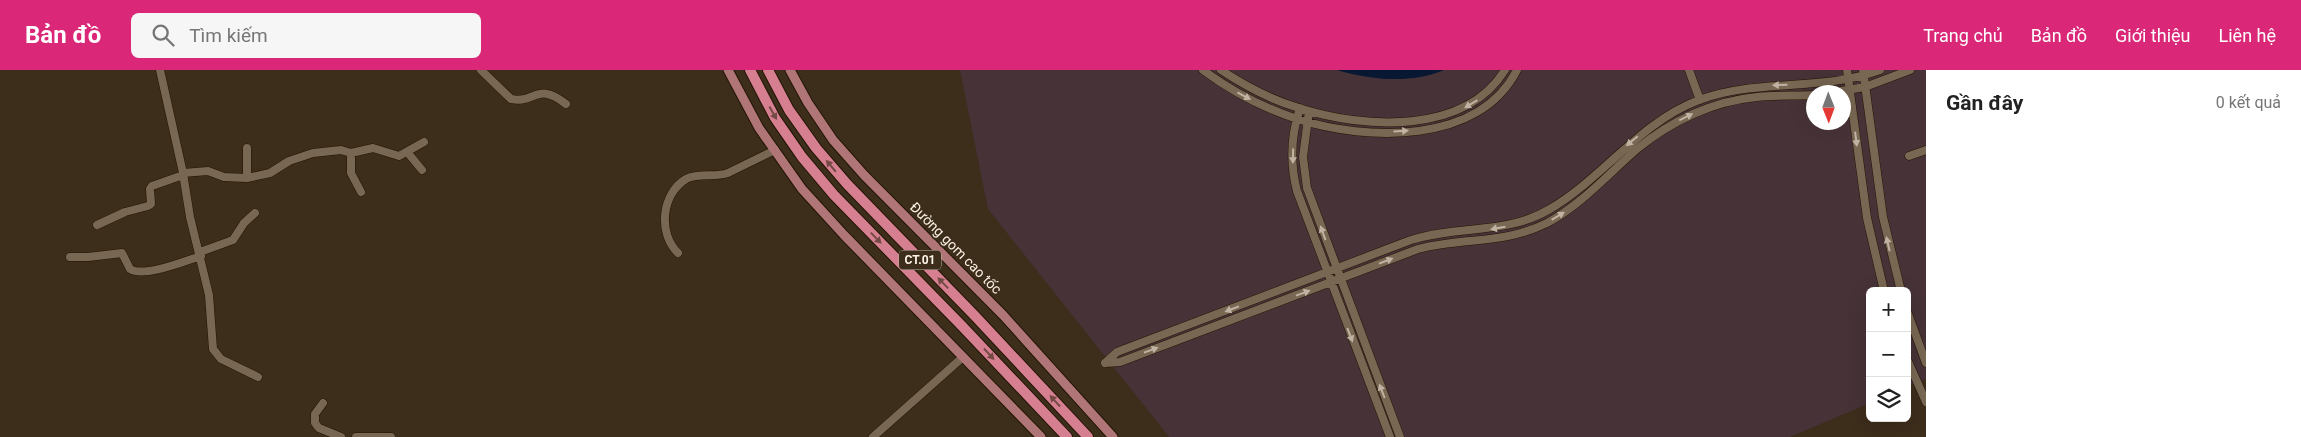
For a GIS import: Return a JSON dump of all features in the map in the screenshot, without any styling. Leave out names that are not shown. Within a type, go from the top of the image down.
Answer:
[{"type":"highway","name":"CT.01","points":[[750,70],[775,118],[802,157],[834,194],[1066,437]]},
{"type":"highway","name":"CT.01","points":[[768,70],[795,118],[816,148],[846,184],[975,316],[1088,437]]},
{"type":"main road","points":[[728,70],[759,128],[802,189],[838,229],[1041,437]]},
{"type":"main road","name":"Đường gom cao tốc","points":[[790,70],[808,103],[839,147],[864,175],[1003,315],[1113,437]]},
{"type":"street","points":[[160,70],[183,174],[190,217],[209,295],[214,352],[221,359],[258,377]]},
{"type":"street","points":[[481,70],[511,98],[517,99],[545,92],[554,95],[566,104]]},
{"type":"street","points":[[1203,70],[1249,99],[1296,119],[1356,130],[1391,132],[1453,124],[1475,115],[1506,88],[1518,70]]},
{"type":"street","points":[[1221,70],[1260,92],[1309,111],[1344,118],[1376,121],[1420,119],[1445,115],[1476,102],[1494,86],[1505,70]]},
{"type":"street","points":[[1689,70],[1700,100]]},
{"type":"street","points":[[1848,70],[1849,85]]},
{"type":"street","points":[[1806,95],[1748,98],[1702,110],[1676,122],[1653,137],[1570,209],[1536,228],[1498,239],[1425,247],[1120,362],[1105,362],[1117,352],[1426,236],[1502,228],[1532,218],[1565,199],[1650,126],[1700,100],[1747,87],[1813,84],[1849,80],[1863,73],[1880,70]]},
{"type":"street","points":[[1851,91],[1910,70]]},
{"type":"street","points":[[1863,73],[1885,229],[1900,287]]},
{"type":"street","points":[[1851,98],[1867,218],[1883,287]]},
{"type":"street","points":[[1300,108],[1296,119],[1292,153],[1295,184],[1330,283],[1390,437]]},
{"type":"street","points":[[1309,111],[1303,157],[1306,181],[1336,269],[1400,437]]},
{"type":"street","points":[[97,224],[125,212],[148,206],[151,204],[150,189],[152,186],[183,174],[208,171],[224,176],[248,178],[270,174],[289,161],[313,153],[341,150],[350,153],[373,148],[399,156],[408,153],[424,142]]},
{"type":"street","points":[[247,148],[248,178]]},
{"type":"street","points":[[678,253],[670,246],[664,208],[676,187],[686,179],[698,175],[720,176],[775,150]]},
{"type":"street","points":[[1909,156],[1926,150]]},
{"type":"street","points":[[350,153],[351,173],[361,192]]},
{"type":"street","points":[[408,153],[422,170]]},
{"type":"street","points":[[70,257],[122,253],[130,269],[137,272],[162,268],[233,240],[244,223],[255,213]]},
{"type":"street","points":[[1911,322],[1926,363]]},
{"type":"street","points":[[873,437],[963,357]]},
{"type":"street","points":[[1911,368],[1926,402]]},
{"type":"street","points":[[323,403],[316,414],[315,424],[341,437]]},
{"type":"street","points":[[356,437],[391,437]]},
{"type":"shaded area","points":[[960,70],[1926,70],[1926,379],[1911,385],[1911,287],[1866,287],[1866,405],[1790,437],[1169,437],[988,209]]},
{"type":"water","points":[[1337,70],[1444,70],[1418,77],[1390,79],[1363,76]]}]
